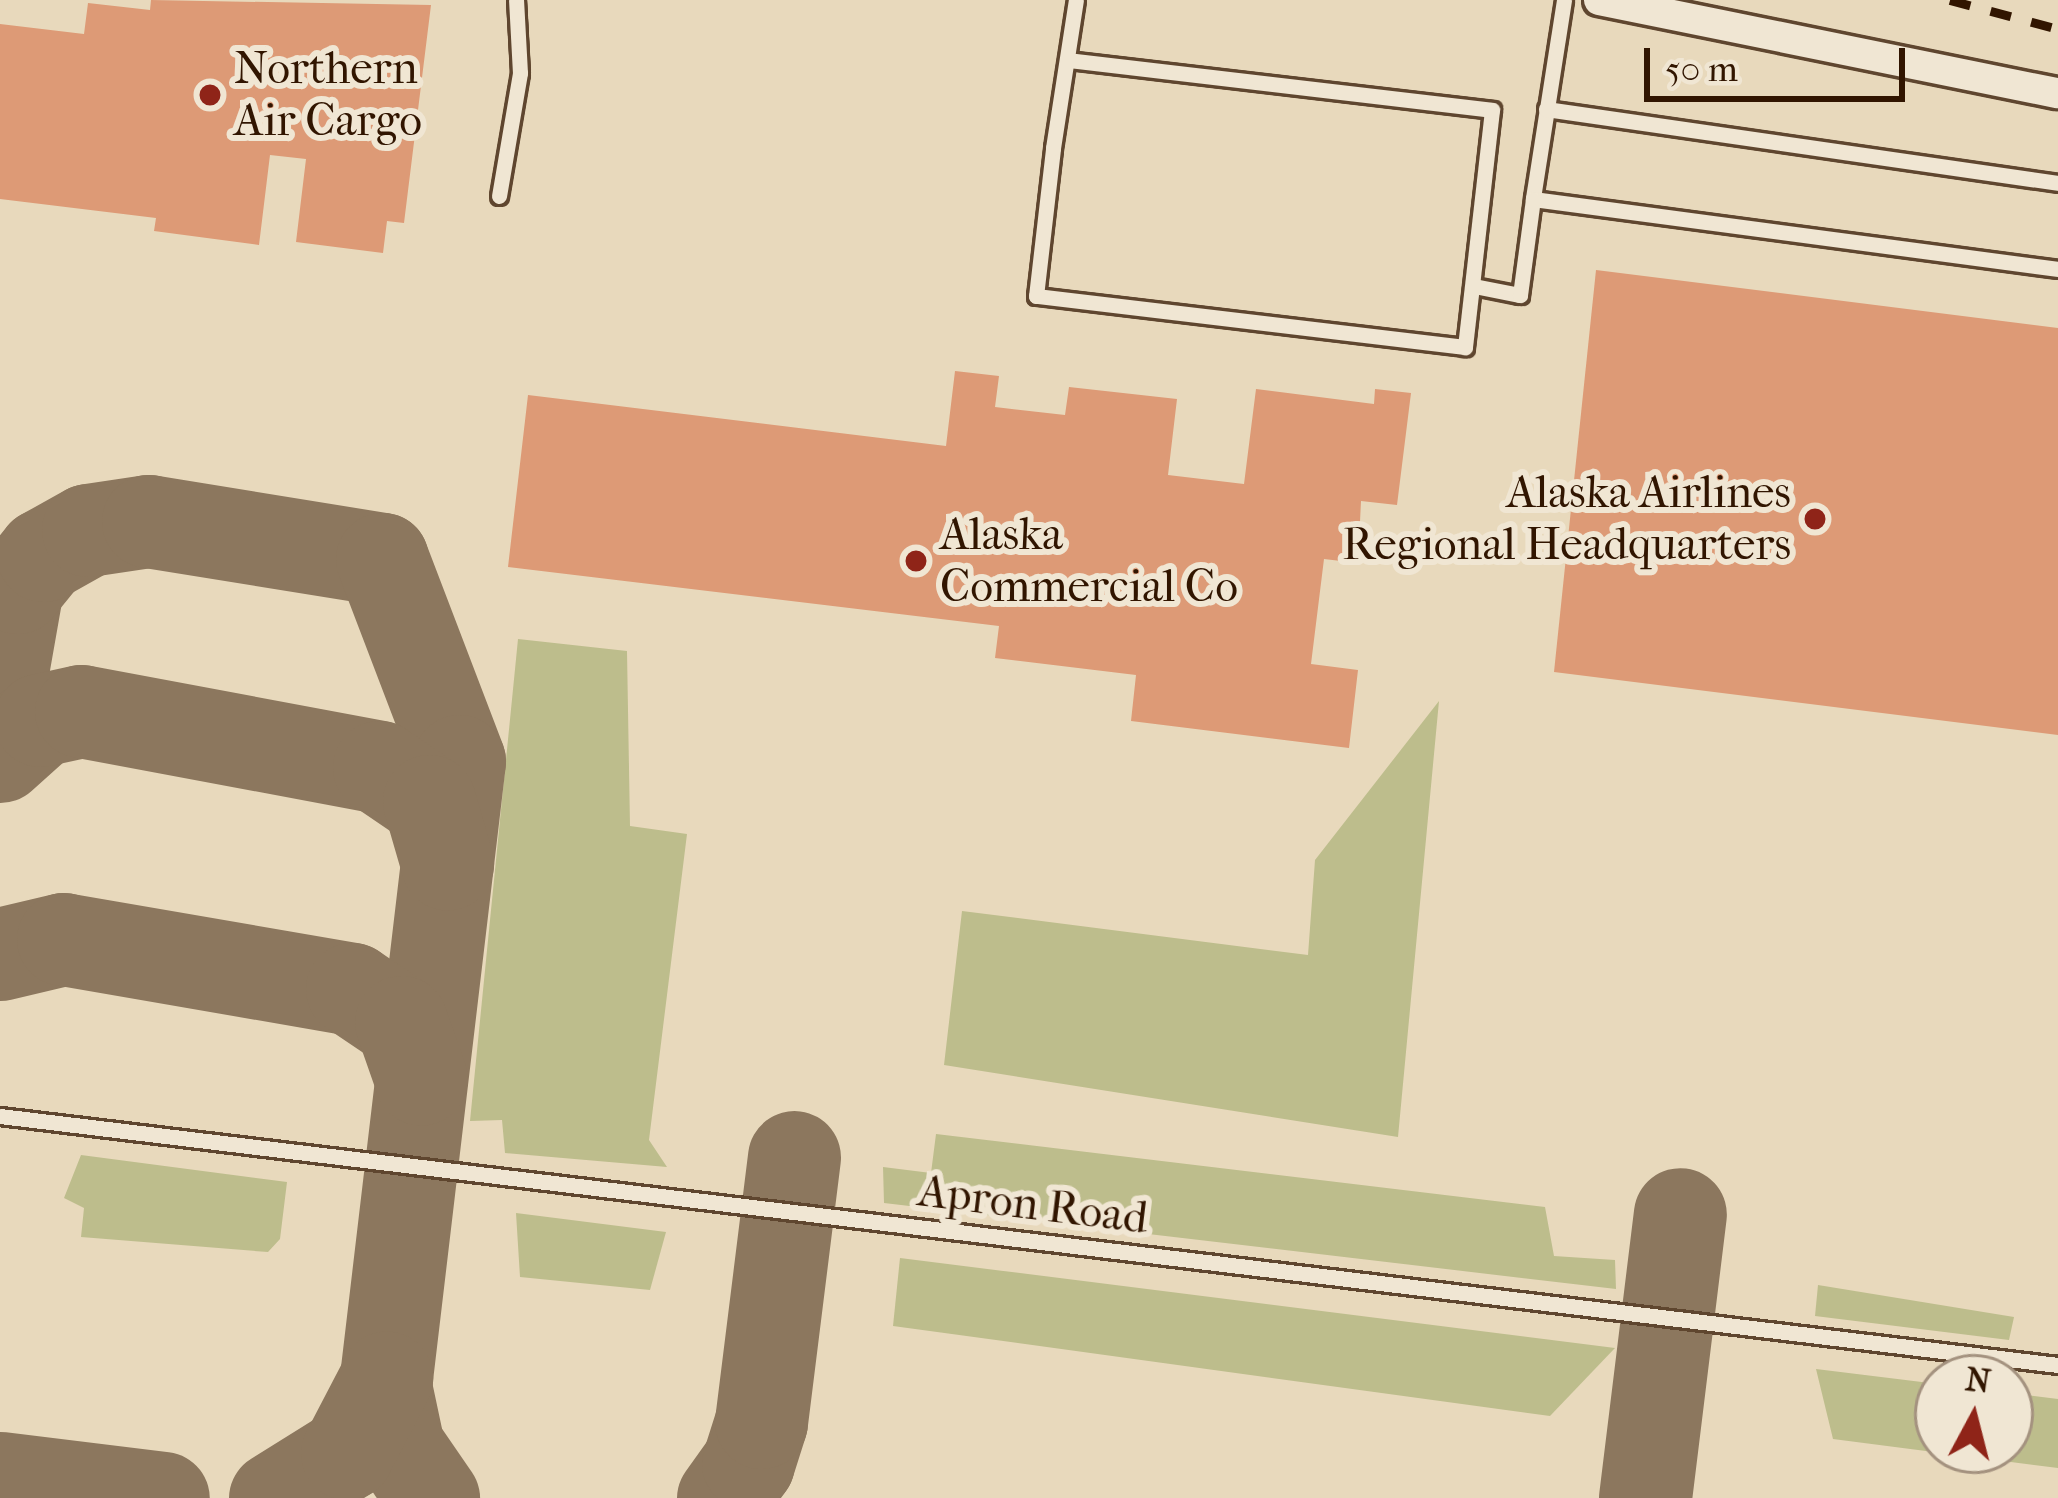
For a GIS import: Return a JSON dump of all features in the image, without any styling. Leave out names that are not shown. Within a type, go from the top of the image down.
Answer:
[{"type":"street","points":[[1599,0],[1722,12],[2058,93]]},
{"type":"lane","points":[[499,196],[520,73],[515,0]]},
{"type":"lane","points":[[1068,60],[1492,110],[1465,346],[1036,296],[1076,0]]},
{"type":"lane","points":[[1474,286],[1520,295],[1564,0]]},
{"type":"lane","points":[[1546,109],[2058,183]]},
{"type":"lane","points":[[1533,199],[2058,269]]},
{"type":"lane","name":"Apron Road","points":[[0,1116],[2058,1364]]},
{"type":"green space","points":[[518,639],[627,651],[630,826],[687,834],[649,1140],[667,1167],[505,1153],[502,1120],[470,1121]]},
{"type":"green space","points":[[1439,701],[1398,1137],[944,1065],[962,911],[1308,955],[1315,860]]},
{"type":"green space","points":[[936,1134],[1545,1207],[1554,1256],[1615,1260],[1616,1289],[884,1203],[883,1167],[931,1173]]},
{"type":"green space","points":[[81,1155],[287,1182],[280,1239],[268,1252],[81,1237],[84,1208],[64,1198]]},
{"type":"green space","points":[[516,1213],[666,1232],[650,1290],[520,1277]]},
{"type":"green space","points":[[900,1258],[1615,1348],[1550,1416],[893,1326]]},
{"type":"green space","points":[[1818,1285],[2014,1317],[2009,1340],[1815,1316]]},
{"type":"green space","points":[[1816,1369],[1914,1381],[1914,1449],[1833,1439]]},
{"type":"green space","points":[[2034,1396],[2058,1399],[2058,1468],[2034,1465]]},
{"type":"building","name":"Northern Air Cargo","points":[[151,0],[431,5],[404,223],[387,221],[383,253],[296,242],[306,159],[270,155],[259,245],[154,231],[156,218],[0,199],[0,24],[84,34],[88,3],[150,10]]},
{"type":"building","name":"Alaska Airlines Regional Headquarters","points":[[1596,270],[2058,328],[2058,735],[1554,672]]},
{"type":"building","name":"Alaska Commercial Co","points":[[955,371],[999,376],[995,407],[1065,415],[1069,387],[1177,399],[1168,475],[1244,484],[1256,389],[1374,404],[1375,389],[1411,393],[1397,505],[1361,501],[1358,563],[1324,559],[1311,664],[1358,670],[1349,748],[1131,721],[1136,675],[995,658],[999,626],[508,567],[528,395],[946,446]]},
{"type":"taxiway","points":[[0,683],[17,587],[43,555],[88,530],[148,521],[382,559],[459,761],[385,1386],[398,1447],[433,1498]]},
{"type":"taxiway","points":[[0,756],[40,720],[81,711],[379,767],[429,801],[447,863]]},
{"type":"taxiway","points":[[0,954],[63,939],[352,989],[401,1022],[421,1079]]},
{"type":"taxiway","points":[[723,1498],[748,1463],[761,1422],[794,1157]]},
{"type":"taxiway","points":[[1645,1498],[1680,1214]]},
{"type":"taxiway","points":[[275,1498],[347,1453],[386,1378]]},
{"type":"taxiway","points":[[0,1478],[163,1498]]},
{"type":"railway","points":[[1950,0],[2058,29]]},
{"type":"place","name":"Northern Air Cargo","points":[[210,95]]},
{"type":"place","name":"Alaska Airlines Regional Headquarters","points":[[1815,519]]},
{"type":"place","name":"Alaska Commercial Co","points":[[916,561]]}]
